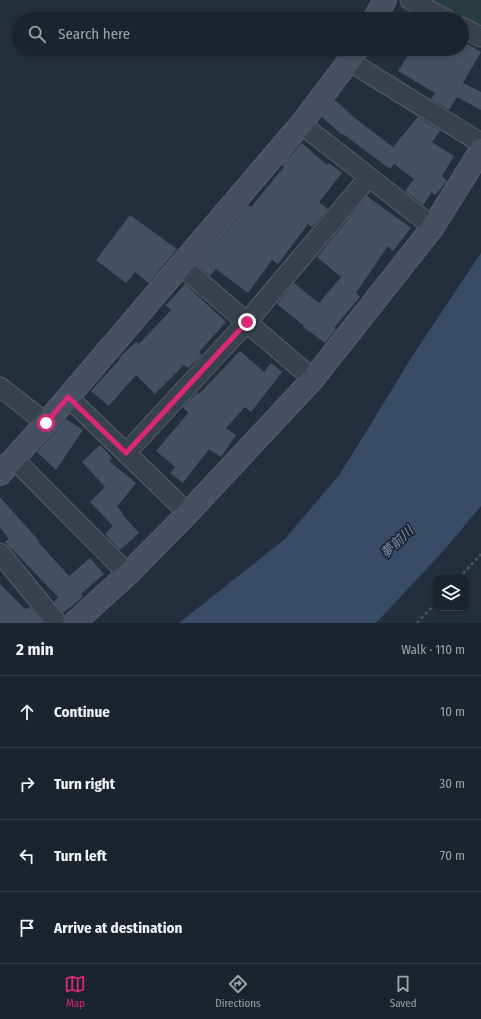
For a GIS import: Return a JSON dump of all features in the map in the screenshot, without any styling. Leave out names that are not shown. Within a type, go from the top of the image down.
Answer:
[{"type":"street","points":[[378,12],[385,0]]},
{"type":"street","points":[[410,0],[433,12]]},
{"type":"street","points":[[469,31],[481,37]]},
{"type":"street","points":[[128,574],[7,466],[46,423],[301,124],[352,56]]},
{"type":"street","points":[[354,56],[481,143]]},
{"type":"street","points":[[301,124],[433,227]]},
{"type":"street","points":[[74,623],[128,574],[188,513],[314,379],[433,227],[481,150]]},
{"type":"street","points":[[126,453],[247,322],[369,177]]},
{"type":"street","points":[[180,265],[314,379]]},
{"type":"street","points":[[0,387],[46,423]]},
{"type":"street","points":[[68,397],[188,513]]},
{"type":"street","points":[[0,553],[57,623]]},
{"type":"path","points":[[462,575],[481,554]]},
{"type":"path","points":[[418,623],[433,606]]},
{"type":"green space","points":[[425,0],[481,0],[481,29],[469,23],[469,12],[448,12]]},
{"type":"water","name":"夢前川","points":[[481,253],[481,506],[446,548],[376,623],[179,623],[285,539],[340,474],[415,352]]},
{"type":"building","points":[[469,45],[481,52],[463,83],[481,92],[481,110],[457,97],[449,110],[431,99],[435,93],[398,71],[408,56],[469,56]]},
{"type":"building","points":[[335,100],[356,119],[393,147],[418,117],[440,131],[432,142],[454,156],[442,176],[447,181],[435,195],[432,192],[423,205],[405,191],[414,179],[394,164],[390,169],[343,134],[342,135],[322,117]]},
{"type":"building","points":[[302,143],[327,165],[329,163],[342,173],[319,202],[328,209],[312,227],[308,224],[278,264],[272,260],[248,293],[216,269],[210,276],[197,265],[248,205],[251,207],[284,167],[282,165]]},
{"type":"building","points":[[367,196],[411,228],[393,251],[388,246],[356,293],[360,297],[334,328],[336,329],[325,343],[303,327],[304,326],[277,304],[294,283],[319,303],[341,277],[317,257]]},
{"type":"building","points":[[130,215],[177,249],[149,283],[135,272],[126,283],[96,260]]},
{"type":"building","points":[[185,284],[226,322],[199,352],[202,355],[188,368],[184,365],[155,394],[136,375],[109,406],[91,391],[120,359],[119,358],[136,342],[139,344],[171,310],[166,305]]},
{"type":"building","points":[[240,351],[264,372],[271,363],[282,372],[251,412],[245,407],[226,428],[236,435],[221,457],[209,449],[183,483],[170,473],[175,467],[156,451],[188,413],[183,407],[198,392],[199,394]]},
{"type":"building","points":[[66,419],[83,430],[56,470],[37,452]]},
{"type":"building","points":[[100,445],[112,458],[109,461],[136,483],[117,507],[139,533],[120,550],[105,534],[113,526],[90,502],[105,487],[82,462]]},
{"type":"building","points":[[0,497],[69,576],[90,558],[104,574],[81,594],[83,597],[63,613],[54,602],[58,597],[5,542],[9,539],[0,528]]},
{"type":"building","points":[[0,584],[25,609],[30,607],[43,623],[0,623]]},
{"type":"route","points":[[46,423],[68,397],[126,453],[247,322]]}]
